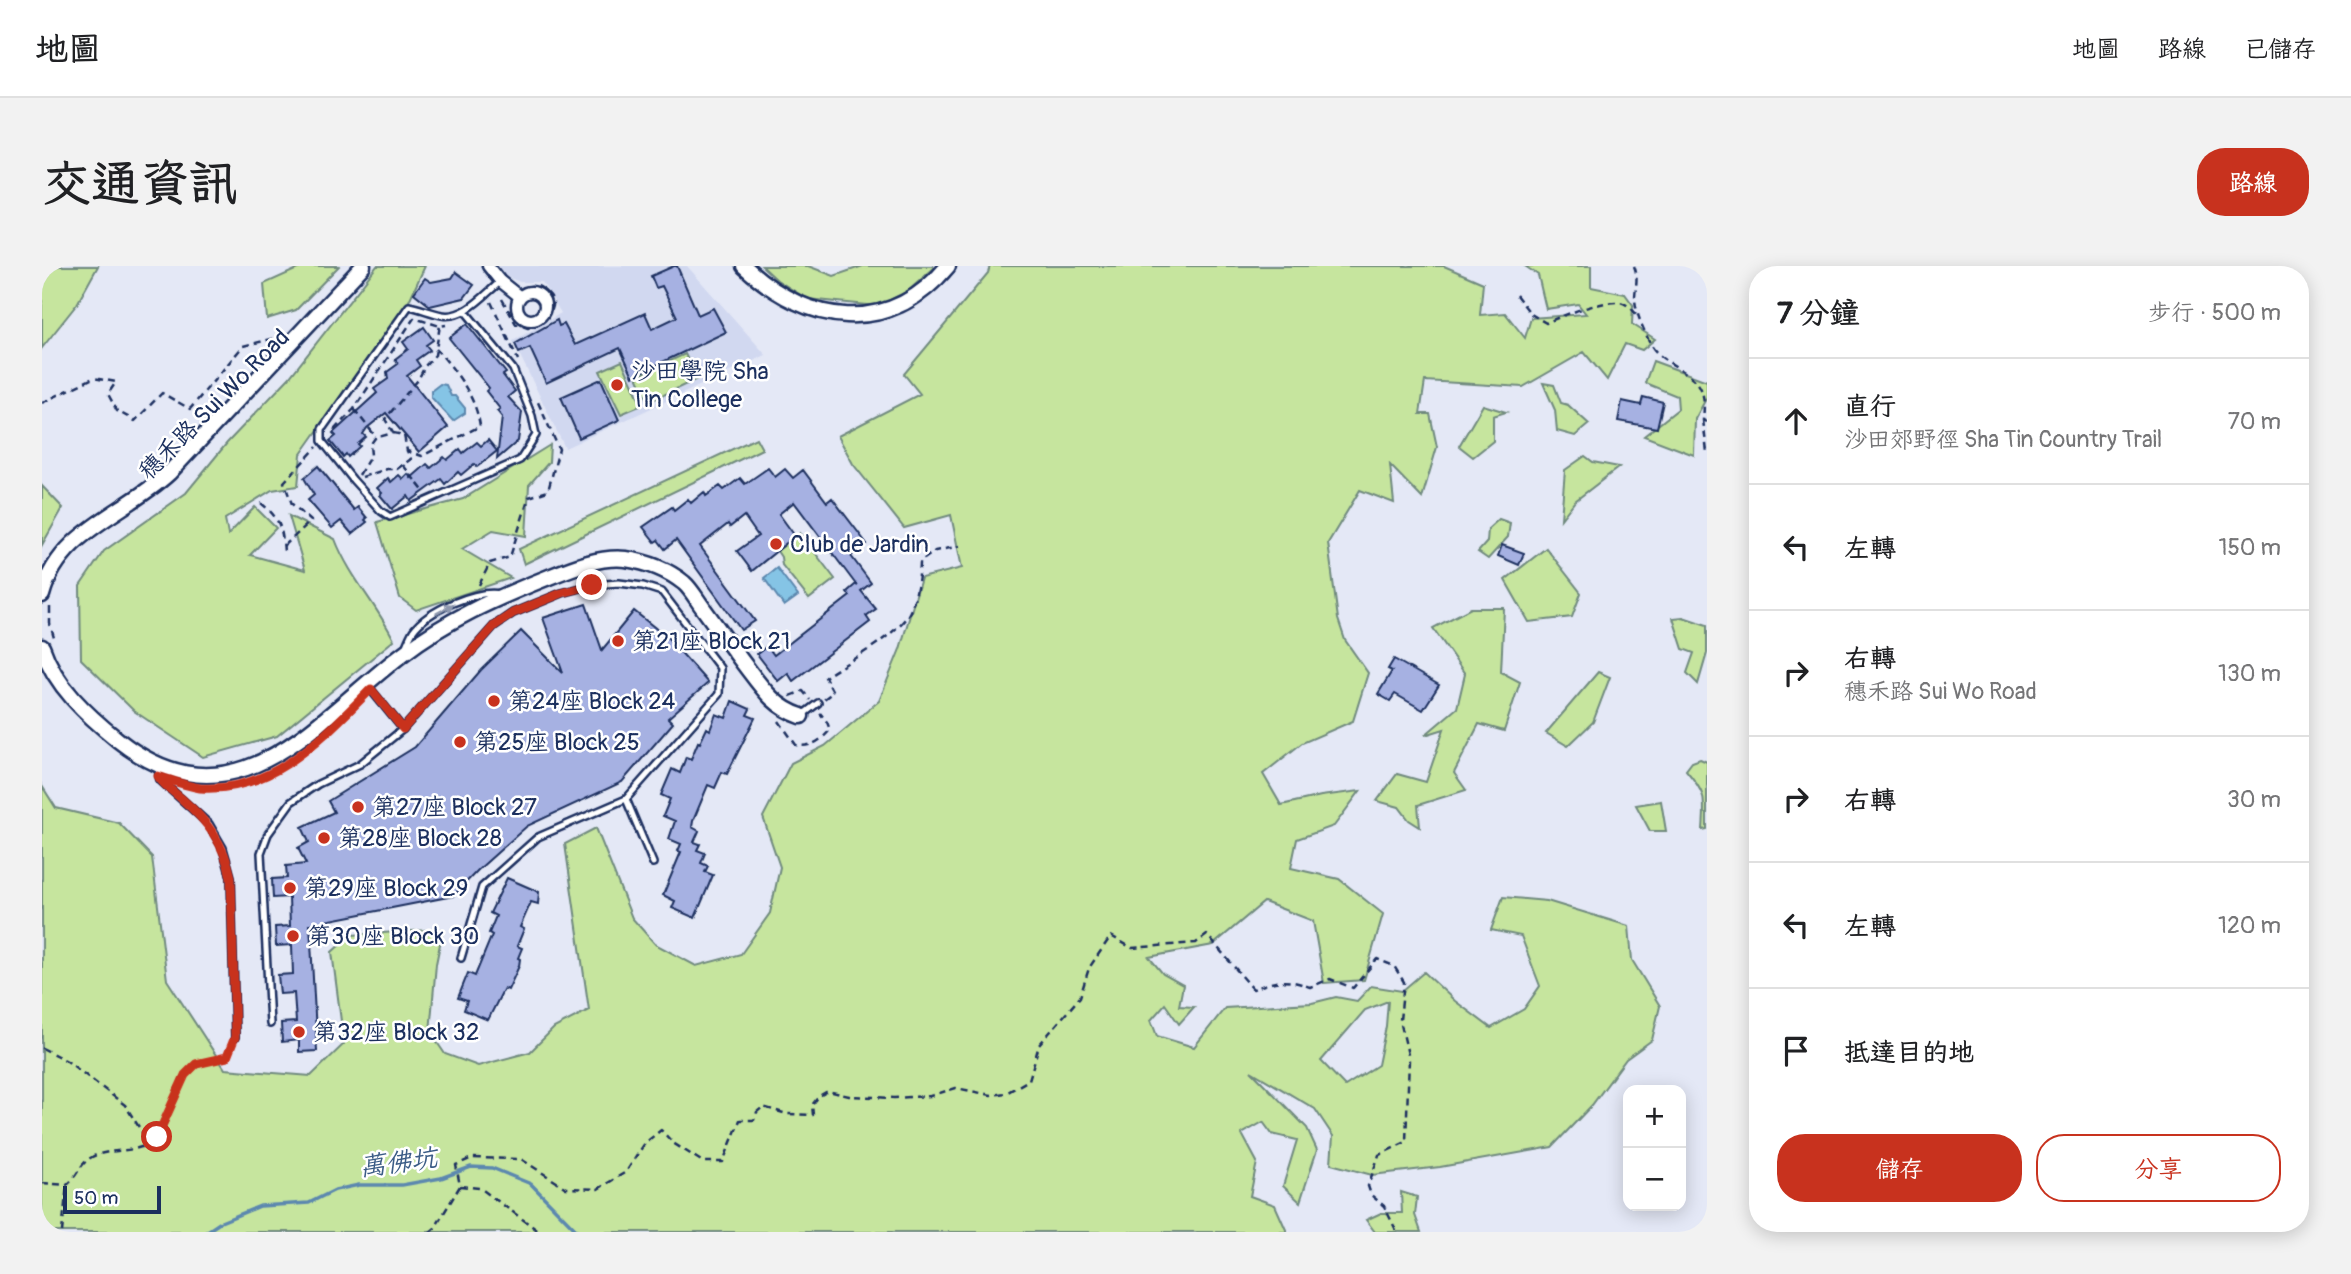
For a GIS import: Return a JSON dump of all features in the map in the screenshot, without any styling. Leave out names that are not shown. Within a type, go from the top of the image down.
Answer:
[{"type":"street","name":"穗禾路 Sui Wo Road","points":[[46,600],[51,571],[68,546],[83,533],[138,499],[169,473],[363,266]]},
{"type":"street","points":[[488,266],[500,281],[520,297]]},
{"type":"street","points":[[744,266],[767,286],[800,305],[832,314],[858,315],[902,303],[925,289],[948,266]]},
{"type":"street","points":[[48,645],[53,673],[80,706],[123,744],[158,765],[198,776],[227,774],[254,766],[285,749],[404,652],[475,607],[589,562],[624,559],[656,566],[685,584],[775,703],[801,716]]},
{"type":"lane","points":[[465,311],[513,369],[532,416],[536,435],[520,460],[390,517],[381,511],[322,442],[322,429],[409,306],[442,315],[457,314],[465,311],[500,281]]},
{"type":"lane","points":[[270,1024],[261,853],[268,834],[291,802],[318,784],[360,764],[403,729],[494,626],[513,613],[562,593],[592,585],[619,583],[662,592],[720,668],[719,694],[626,799],[538,837],[482,887],[461,958]]},
{"type":"lane","points":[[365,684],[403,729]]},
{"type":"lane","points":[[801,716],[816,704]]},
{"type":"lane","points":[[158,765],[161,781],[209,824],[229,865],[235,1037]]},
{"type":"lane","points":[[626,799],[653,863]]},
{"type":"path","points":[[1634,266],[1637,314],[1651,345],[1661,357],[1695,380],[1703,390],[1707,452]]},
{"type":"path","points":[[1517,295],[1531,314],[1546,323],[1584,309],[1619,302],[1628,305],[1637,314]]},
{"type":"path","points":[[393,433],[385,419],[435,355],[442,315]]},
{"type":"path","points":[[284,546],[311,521],[292,504],[284,482],[354,409],[414,318],[440,326],[449,325]]},
{"type":"path","name":"穗禾路 Sui Wo Road","points":[[42,403],[93,378],[116,382],[108,394],[117,411],[135,421],[162,393],[190,410],[243,346],[286,335],[276,345]]},
{"type":"path","points":[[407,451],[422,456],[480,426],[477,406],[449,363],[436,349]]},
{"type":"path","points":[[354,409],[377,438]]},
{"type":"path","points":[[353,480],[364,469],[371,455],[370,445],[377,438],[393,433],[404,435],[411,459],[397,469],[387,469],[358,478],[367,487]]},
{"type":"path","points":[[488,587],[476,592],[490,563],[510,556],[529,497],[548,491],[559,449]]},
{"type":"path","points":[[403,465],[427,496]]},
{"type":"path","points":[[261,503],[274,514],[282,527],[285,552]]},
{"type":"path","points":[[816,704],[833,692],[825,677],[892,632],[909,614],[920,562],[935,551],[960,545]]},
{"type":"path","points":[[46,600],[50,624],[48,645]]},
{"type":"path","points":[[772,713],[796,745],[805,747],[815,743],[830,730],[816,704],[803,691],[795,696],[783,696]]},
{"type":"path","points":[[233,786],[244,785],[282,767]]},
{"type":"path","points":[[430,1232],[460,1186],[456,1165],[472,1158],[521,1159],[566,1188],[598,1188],[626,1172],[645,1143],[661,1130],[673,1143],[704,1162],[723,1161],[740,1120],[754,1120],[763,1107],[803,1116],[813,1115],[812,1105],[819,1096],[828,1091],[879,1098],[930,1096],[956,1088],[991,1095],[1006,1093],[1029,1080],[1039,1045],[1080,997],[1089,968],[1111,936],[1132,948],[1196,943],[1207,935],[1253,989],[1274,981],[1292,981],[1310,987],[1330,979],[1353,988],[1377,959],[1394,966],[1404,982],[1401,1020],[1409,1059],[1406,1142],[1379,1155],[1368,1186],[1371,1195],[1384,1206],[1397,1232]]},
{"type":"path","points":[[62,1232],[66,1185],[89,1158],[139,1148],[149,1143],[161,1129],[185,1075],[196,1064],[227,1057],[235,1037]]},
{"type":"path","points":[[42,1048],[66,1061],[124,1105],[149,1143]]},
{"type":"path","points":[[42,1183],[66,1185]]},
{"type":"path","points":[[460,1186],[480,1188],[540,1232]]},
{"type":"shaded area","name":"沙田學院 Sha Tin College","points":[[499,266],[687,266],[766,355],[565,448],[513,341],[561,313],[542,282],[520,282],[507,277]]},
{"type":"green space","points":[[42,266],[98,266],[77,304],[42,348]]},
{"type":"green space","points":[[304,266],[339,266],[296,310],[267,319],[264,284]]},
{"type":"green space","points":[[377,266],[425,266],[409,301],[301,454],[298,486],[272,490],[225,519],[228,535],[255,507],[276,528],[250,555],[305,570],[289,516],[335,539],[394,640],[277,736],[203,757],[134,711],[81,659],[80,586],[104,551],[186,493],[227,443],[289,378]]},
{"type":"green space","points":[[762,266],[808,266],[834,276],[863,266],[934,268],[908,291],[878,306],[807,299],[777,280]]},
{"type":"green space","points":[[990,266],[1444,266],[1483,283],[1480,315],[1505,313],[1525,338],[1531,318],[1586,314],[1578,304],[1546,309],[1538,275],[1525,266],[1591,266],[1591,287],[1625,294],[1633,305],[1632,324],[1655,339],[1642,350],[1625,344],[1607,380],[1584,352],[1523,387],[1425,381],[1420,414],[1430,414],[1437,447],[1422,498],[1390,465],[1394,503],[1360,490],[1328,543],[1338,619],[1345,640],[1368,673],[1353,721],[1302,743],[1263,774],[1281,805],[1360,791],[1334,826],[1297,839],[1291,868],[1339,879],[1383,914],[1364,980],[1324,983],[1313,921],[1264,902],[1213,945],[1149,957],[1163,974],[1183,985],[1179,1006],[1194,1007],[1179,1024],[1165,1004],[1151,1020],[1157,1036],[1194,1047],[1225,1008],[1312,1003],[1336,997],[1357,1001],[1371,986],[1402,991],[1424,972],[1455,1001],[1491,1028],[1524,1009],[1540,986],[1521,936],[1491,930],[1503,897],[1547,901],[1629,926],[1632,960],[1660,1006],[1652,1040],[1626,1059],[1592,1105],[1552,1147],[1440,1167],[1372,1175],[1331,1164],[1333,1136],[1315,1109],[1251,1071],[1307,1128],[1317,1150],[1300,1202],[1283,1186],[1297,1140],[1272,1134],[1263,1122],[1242,1134],[1257,1162],[1250,1196],[1275,1205],[1287,1232],[42,1232],[42,786],[56,808],[119,823],[152,857],[167,980],[225,1069],[311,1076],[344,1044],[332,952],[351,935],[443,929],[436,964],[430,1032],[445,1054],[478,1066],[530,1052],[554,1028],[589,1010],[565,844],[596,828],[632,918],[655,944],[696,966],[741,954],[770,913],[780,867],[763,817],[791,763],[825,746],[879,701],[900,649],[921,578],[962,568],[951,515],[904,528],[853,464],[838,436],[920,394],[904,374],[988,273]],"holes":[[[1388,1001],[1378,1065],[1345,1086],[1321,1061],[1365,1010]]]},
{"type":"green space","points":[[685,354],[697,379],[649,402],[637,376]]},
{"type":"green space","points":[[622,361],[642,405],[621,414],[600,371]]},
{"type":"green space","points":[[1653,361],[1707,381],[1707,397],[1695,419],[1694,455],[1644,436],[1678,409],[1677,396],[1645,383]]},
{"type":"green space","points":[[1543,383],[1554,385],[1561,403],[1568,405],[1589,424],[1575,436],[1557,431],[1555,410]]},
{"type":"green space","points":[[1483,405],[1506,412],[1493,416],[1493,441],[1473,457],[1459,446]]},
{"type":"green space","points":[[756,438],[762,449],[524,564],[519,549]]},
{"type":"green space","points":[[550,445],[549,462],[529,485],[526,536],[493,530],[462,549],[511,578],[416,610],[400,598],[377,522],[463,499]]},
{"type":"green space","points":[[1585,456],[1593,462],[1619,467],[1575,501],[1561,519],[1565,470]]},
{"type":"green space","points":[[42,486],[63,508],[42,545]]},
{"type":"green space","points":[[1499,519],[1510,523],[1508,537],[1488,559],[1478,552],[1487,542],[1488,529]]},
{"type":"green space","points":[[800,533],[835,579],[809,599],[782,565],[777,551]]},
{"type":"green space","points":[[1546,548],[1581,593],[1572,617],[1529,622],[1505,580]]},
{"type":"green space","points":[[1471,608],[1504,608],[1501,672],[1520,682],[1504,731],[1479,724],[1454,773],[1466,790],[1418,805],[1420,827],[1409,820],[1399,807],[1377,801],[1397,774],[1426,782],[1444,729],[1425,735],[1457,708],[1465,674],[1433,628]]},
{"type":"green space","points":[[1683,617],[1707,625],[1707,653],[1698,684],[1687,673],[1694,653],[1683,649],[1673,618]]},
{"type":"green space","points":[[1598,672],[1610,677],[1593,722],[1568,746],[1546,733]]},
{"type":"green space","points":[[1700,759],[1707,762],[1707,829],[1703,830],[1703,797],[1698,785],[1686,770],[1692,762]]},
{"type":"green space","points":[[1661,801],[1666,831],[1650,831],[1636,805]]},
{"type":"green space","points":[[1401,1192],[1417,1197],[1415,1215],[1421,1232],[1375,1232],[1366,1220],[1381,1213],[1402,1213]]},
{"type":"water","points":[[440,384],[446,385],[451,396],[455,396],[465,408],[465,413],[453,421],[431,397],[431,391]]},
{"type":"water","points":[[777,568],[798,596],[784,606],[764,578]]},
{"type":"building","points":[[677,266],[698,315],[713,308],[726,332],[633,376],[620,348],[546,383],[530,348],[519,353],[515,344],[557,320],[559,326],[564,324],[575,345],[645,313],[652,329],[677,317],[662,286],[656,288],[651,276]]},
{"type":"building","points":[[456,272],[474,285],[464,298],[430,306],[414,293],[425,278],[431,282],[452,278]]},
{"type":"building","points":[[467,324],[506,373],[503,375],[515,391],[508,397],[522,412],[518,441],[497,459],[502,417],[497,411],[500,409],[486,391],[489,388],[449,338]]},
{"type":"building","points":[[424,327],[433,340],[426,345],[430,350],[416,360],[420,366],[407,376],[448,427],[419,452],[386,413],[367,428],[363,434],[366,437],[358,444],[360,446],[348,457],[346,454],[343,457],[330,441],[336,436],[333,433],[377,393],[374,389],[388,379],[387,372],[398,364],[395,359],[408,349],[403,342]]},
{"type":"building","points":[[601,379],[619,420],[579,438],[561,397]]},
{"type":"building","points":[[1643,397],[1663,402],[1657,428],[1618,421],[1622,401],[1641,405]]},
{"type":"building","points":[[488,440],[497,451],[477,467],[474,464],[461,475],[458,472],[445,484],[441,479],[411,501],[408,496],[392,509],[380,495],[382,493],[377,488],[388,478],[391,482],[399,475],[403,479],[408,474],[411,478],[427,464],[431,468],[460,449],[463,453],[477,442],[481,446]]},
{"type":"building","points":[[318,466],[354,510],[358,507],[367,518],[367,522],[352,534],[341,521],[332,528],[308,500],[314,495],[304,478]]},
{"type":"building","points":[[768,468],[775,477],[785,469],[793,478],[803,470],[827,502],[832,498],[867,544],[851,556],[871,583],[861,591],[876,609],[866,616],[870,622],[793,681],[788,673],[778,681],[757,654],[767,646],[774,655],[850,596],[847,592],[856,584],[794,502],[779,514],[795,536],[752,571],[737,551],[758,536],[744,516],[730,527],[728,524],[700,546],[755,621],[741,630],[676,540],[665,549],[658,540],[655,542],[643,527],[688,499],[691,503],[704,492],[706,496],[720,486],[724,490],[740,478],[745,484]]},
{"type":"building","points":[[1502,545],[1524,553],[1519,565],[1498,556]]},
{"type":"building","points":[[586,604],[602,650],[634,611],[669,639],[708,683],[668,718],[673,723],[622,782],[527,826],[453,896],[310,924],[317,1051],[299,1052],[299,1040],[282,1042],[281,1023],[296,1022],[294,993],[280,994],[278,975],[293,974],[292,945],[276,946],[275,927],[290,926],[289,897],[273,898],[272,879],[287,878],[286,866],[306,864],[298,848],[309,842],[302,827],[334,812],[328,801],[415,747],[481,670],[521,631],[563,673],[543,618]]},
{"type":"building","points":[[1394,659],[1439,685],[1423,710],[1395,694],[1390,701],[1378,694],[1392,671],[1388,669]]},
{"type":"building","points":[[732,701],[750,709],[747,715],[755,718],[727,774],[722,772],[715,788],[708,785],[693,821],[692,827],[699,831],[694,842],[700,844],[697,850],[705,853],[701,863],[708,866],[705,872],[713,875],[695,918],[672,908],[675,901],[663,895],[681,852],[678,851],[681,844],[669,839],[675,821],[663,816],[670,799],[661,795],[672,769],[680,773],[686,757],[691,759],[707,728],[710,730],[716,714],[726,718]]},
{"type":"building","points":[[507,878],[539,892],[538,904],[531,902],[520,927],[524,929],[517,946],[522,948],[518,958],[519,966],[508,990],[504,988],[488,1020],[464,1010],[467,1001],[458,998],[468,973],[475,976],[492,935],[489,933],[496,916],[490,913]]},
{"type":"waterway","name":"萬佛坑","points":[[206,1232],[221,1222],[260,1206],[309,1203],[335,1190],[359,1185],[402,1185],[441,1178],[471,1167],[492,1168],[531,1184],[578,1232]]},
{"type":"place","name":"沙田學院 Sha Tin College","points":[[617,385]]},
{"type":"place","name":"Club de Jardin","points":[[776,544]]},
{"type":"place","name":"第21座 Block 21","points":[[618,641]]},
{"type":"place","name":"第24座 Block 24","points":[[494,701]]},
{"type":"place","name":"第25座 Block 25","points":[[460,742]]},
{"type":"place","name":"第27座 Block 27","points":[[358,807]]},
{"type":"place","name":"第28座 Block 28","points":[[324,838]]},
{"type":"place","name":"第29座 Block 29","points":[[290,888]]},
{"type":"place","name":"第30座 Block 30","points":[[293,936]]},
{"type":"place","name":"第32座 Block 32","points":[[299,1032]]},
{"type":"route","points":[[157,1137],[185,1075],[196,1064],[227,1057],[235,1037],[229,865],[209,824],[158,776],[198,788],[209,788],[244,785],[271,774],[315,745],[371,689],[403,729],[494,626],[513,613],[562,593],[592,585]]}]
